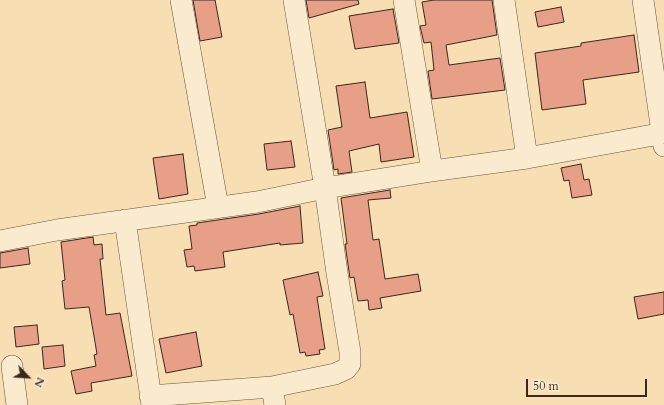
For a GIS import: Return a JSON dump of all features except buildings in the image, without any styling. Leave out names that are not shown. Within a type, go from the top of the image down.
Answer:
[{"type":"street","points":[[181,0],[218,207]]},
{"type":"street","points":[[125,220],[151,401],[274,396],[335,374],[346,369],[350,364],[350,352],[325,188],[294,0]]},
{"type":"street","points":[[404,0],[432,171]]},
{"type":"street","points":[[504,0],[527,158]]},
{"type":"street","points":[[0,241],[57,230],[257,202],[325,188],[432,171],[663,137],[643,0]]},
{"type":"street","points":[[12,366],[17,405]]}]
